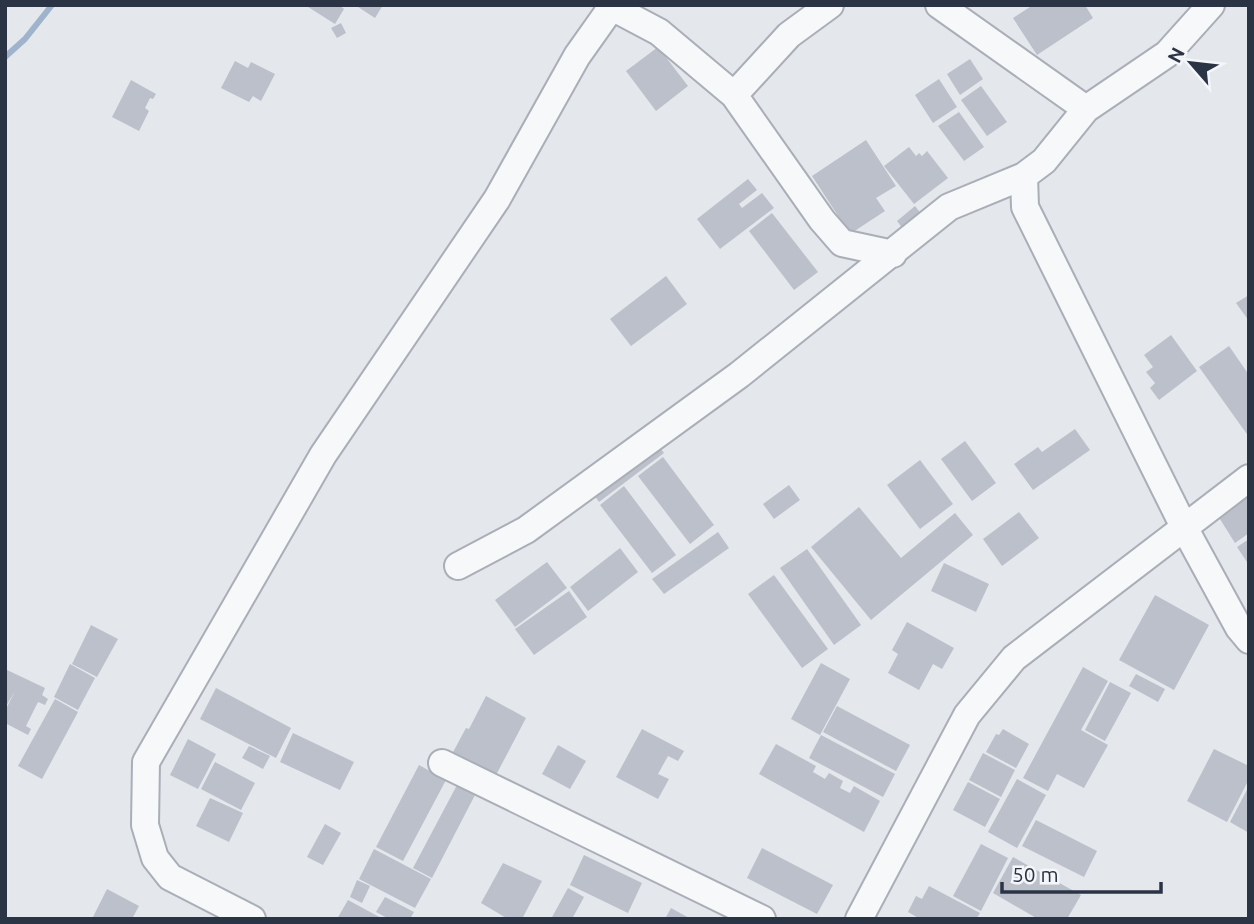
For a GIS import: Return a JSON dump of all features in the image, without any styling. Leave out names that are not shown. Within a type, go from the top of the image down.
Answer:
[{"type":"street","points":[[734,94],[789,35],[830,5]]},
{"type":"street","points":[[939,5],[1086,109]]},
{"type":"street","points":[[458,566],[526,530],[739,374],[949,207],[1024,176],[1044,161],[1086,109],[1167,54],[1211,5]]},
{"type":"street","points":[[252,919],[170,877],[155,858],[145,825],[146,762],[323,454],[497,199],[577,56],[609,6],[659,32],[734,94],[822,220],[842,243],[893,254]]},
{"type":"street","points":[[1024,176],[1025,207],[1185,529],[1239,628],[1249,640]]},
{"type":"street","points":[[859,919],[967,715],[1014,658],[1249,478]]},
{"type":"street","points":[[442,762],[762,919]]},
{"type":"building","points":[[305,5],[339,5],[344,9],[335,24]]},
{"type":"building","points":[[355,5],[383,5],[375,18]]},
{"type":"building","points":[[1033,5],[1085,5],[1093,18],[1037,55],[1013,18]]},
{"type":"building","points":[[341,23],[346,33],[337,38],[331,28]]},
{"type":"building","points":[[658,47],[688,86],[656,111],[626,71]]},
{"type":"building","points":[[970,59],[983,79],[960,95],[947,74]]},
{"type":"building","points":[[235,61],[248,68],[251,62],[275,74],[261,101],[253,96],[249,102],[221,88]]},
{"type":"building","points":[[939,79],[957,107],[933,123],[915,95]]},
{"type":"building","points":[[131,80],[156,94],[153,99],[150,98],[145,108],[149,111],[139,131],[112,117]]},
{"type":"building","points":[[981,86],[1007,122],[987,136],[961,100]]},
{"type":"building","points":[[959,112],[984,147],[964,161],[938,126]]},
{"type":"building","points":[[866,140],[896,186],[876,198],[885,211],[850,234],[812,176]]},
{"type":"building","points":[[909,147],[916,156],[919,153],[922,156],[927,151],[948,178],[914,204],[884,166]]},
{"type":"building","points":[[748,179],[757,190],[739,204],[742,208],[762,193],[774,208],[720,249],[697,219]]},
{"type":"building","points":[[915,206],[925,219],[906,233],[897,221]]},
{"type":"building","points":[[772,213],[818,272],[794,290],[749,231]]},
{"type":"building","points":[[666,276],[687,304],[631,346],[610,319]]},
{"type":"building","points":[[1249,295],[1249,321],[1236,303]]},
{"type":"building","points":[[1171,335],[1197,371],[1159,400],[1150,388],[1155,383],[1146,372],[1153,367],[1144,355]]},
{"type":"building","points":[[1229,346],[1249,375],[1249,437],[1199,367]]},
{"type":"building","points":[[1075,429],[1090,450],[1033,490],[1014,464],[1038,447],[1042,452]]},
{"type":"building","points":[[965,441],[996,483],[972,501],[941,459]]},
{"type":"building","points":[[657,444],[664,453],[599,502],[592,492]]},
{"type":"building","points":[[663,457],[714,525],[690,544],[638,476]]},
{"type":"building","points":[[920,460],[953,504],[920,529],[887,485]]},
{"type":"building","points":[[789,485],[800,500],[774,519],[763,504]]},
{"type":"building","points":[[624,486],[676,555],[652,573],[600,505]]},
{"type":"building","points":[[1249,495],[1249,533],[1235,543],[1218,516]]},
{"type":"building","points":[[859,507],[901,558],[955,513],[973,535],[871,620],[811,547]]},
{"type":"building","points":[[1019,512],[1039,538],[1002,566],[983,539]]},
{"type":"building","points":[[718,532],[729,548],[664,594],[652,579]]},
{"type":"building","points":[[1249,539],[1249,565],[1237,547]]},
{"type":"building","points":[[620,548],[638,572],[588,611],[570,587]]},
{"type":"building","points":[[807,549],[861,625],[834,645],[780,568]]},
{"type":"building","points":[[547,562],[567,588],[515,627],[495,600]]},
{"type":"building","points":[[944,563],[989,584],[976,612],[931,591]]},
{"type":"building","points":[[774,575],[828,649],[802,668],[748,594]]},
{"type":"building","points":[[569,591],[587,617],[534,655],[515,629]]},
{"type":"building","points":[[1155,595],[1209,625],[1174,690],[1119,660]]},
{"type":"building","points":[[907,622],[954,648],[942,669],[933,664],[919,690],[888,673],[898,654],[892,650]]},
{"type":"building","points":[[91,625],[118,639],[97,677],[72,664]]},
{"type":"building","points":[[821,663],[850,679],[820,735],[791,719]]},
{"type":"building","points":[[70,664],[95,678],[78,710],[54,697]]},
{"type":"building","points":[[1083,667],[1108,681],[1081,730],[1108,745],[1084,788],[1057,774],[1048,791],[1023,778]]},
{"type":"building","points":[[5,669],[45,688],[42,695],[48,699],[45,705],[38,702],[26,726],[31,729],[28,735],[5,723],[5,711],[15,691],[5,708]]},
{"type":"building","points":[[1136,674],[1165,689],[1158,702],[1129,686]]},
{"type":"building","points":[[1110,682],[1131,693],[1105,741],[1085,730]]},
{"type":"building","points":[[216,688],[291,728],[276,758],[200,719]]},
{"type":"building","points":[[486,696],[526,718],[495,777],[452,754]]},
{"type":"building","points":[[55,699],[78,712],[42,779],[18,766]]},
{"type":"building","points":[[837,706],[910,745],[896,771],[823,732]]},
{"type":"building","points":[[642,729],[684,751],[678,761],[668,756],[658,774],[669,779],[658,799],[616,777]]},
{"type":"building","points":[[1003,729],[1029,744],[1016,768],[986,752],[996,734],[999,735]]},
{"type":"building","points":[[293,733],[354,762],[340,790],[280,762]]},
{"type":"building","points":[[821,735],[895,774],[883,797],[809,758]]},
{"type":"building","points":[[188,739],[216,754],[198,789],[170,775]]},
{"type":"building","points":[[776,744],[816,766],[813,772],[825,779],[829,773],[843,781],[840,788],[850,793],[854,786],[880,801],[864,832],[759,774]]},
{"type":"building","points":[[558,745],[586,761],[570,789],[542,774]]},
{"type":"building","points":[[249,746],[270,756],[263,769],[242,758]]},
{"type":"building","points":[[1214,749],[1249,766],[1249,779],[1227,822],[1187,801]]},
{"type":"building","points":[[983,753],[1015,770],[1001,797],[969,780]]},
{"type":"building","points":[[215,762],[255,783],[241,810],[201,789]]},
{"type":"building","points":[[419,765],[446,780],[403,861],[376,847]]},
{"type":"building","points":[[1017,779],[1046,795],[1017,848],[988,832]]},
{"type":"building","points":[[968,782],[1000,799],[985,827],[953,810]]},
{"type":"building","points":[[457,785],[475,795],[432,878],[413,868]]},
{"type":"building","points":[[1249,786],[1249,833],[1230,822]]},
{"type":"building","points":[[210,798],[243,813],[229,842],[196,826]]},
{"type":"building","points":[[1036,820],[1097,851],[1084,877],[1022,846]]},
{"type":"building","points":[[325,824],[341,833],[323,865],[307,857]]},
{"type":"building","points":[[981,844],[1008,858],[981,911],[953,896]]},
{"type":"building","points":[[762,848],[833,885],[817,914],[747,878]]},
{"type":"building","points":[[374,849],[431,879],[415,908],[359,879]]},
{"type":"building","points":[[584,855],[642,883],[628,913],[570,885]]},
{"type":"building","points":[[1013,857],[1081,895],[1067,919],[1038,919],[993,893]]},
{"type":"building","points":[[503,863],[542,881],[522,919],[508,919],[481,903]]},
{"type":"building","points":[[357,880],[370,886],[362,903],[350,897]]},
{"type":"building","points":[[929,886],[980,913],[976,919],[920,919],[908,912],[916,896],[922,899]]},
{"type":"building","points":[[568,888],[584,897],[572,919],[551,919]]},
{"type":"building","points":[[107,889],[139,906],[132,919],[92,919]]},
{"type":"building","points":[[385,897],[414,912],[410,919],[389,919],[376,912]]},
{"type":"building","points":[[348,900],[383,919],[337,919]]},
{"type":"building","points":[[671,908],[691,919],[665,919]]},
{"type":"waterway","points":[[5,57],[25,39],[52,5]]}]
